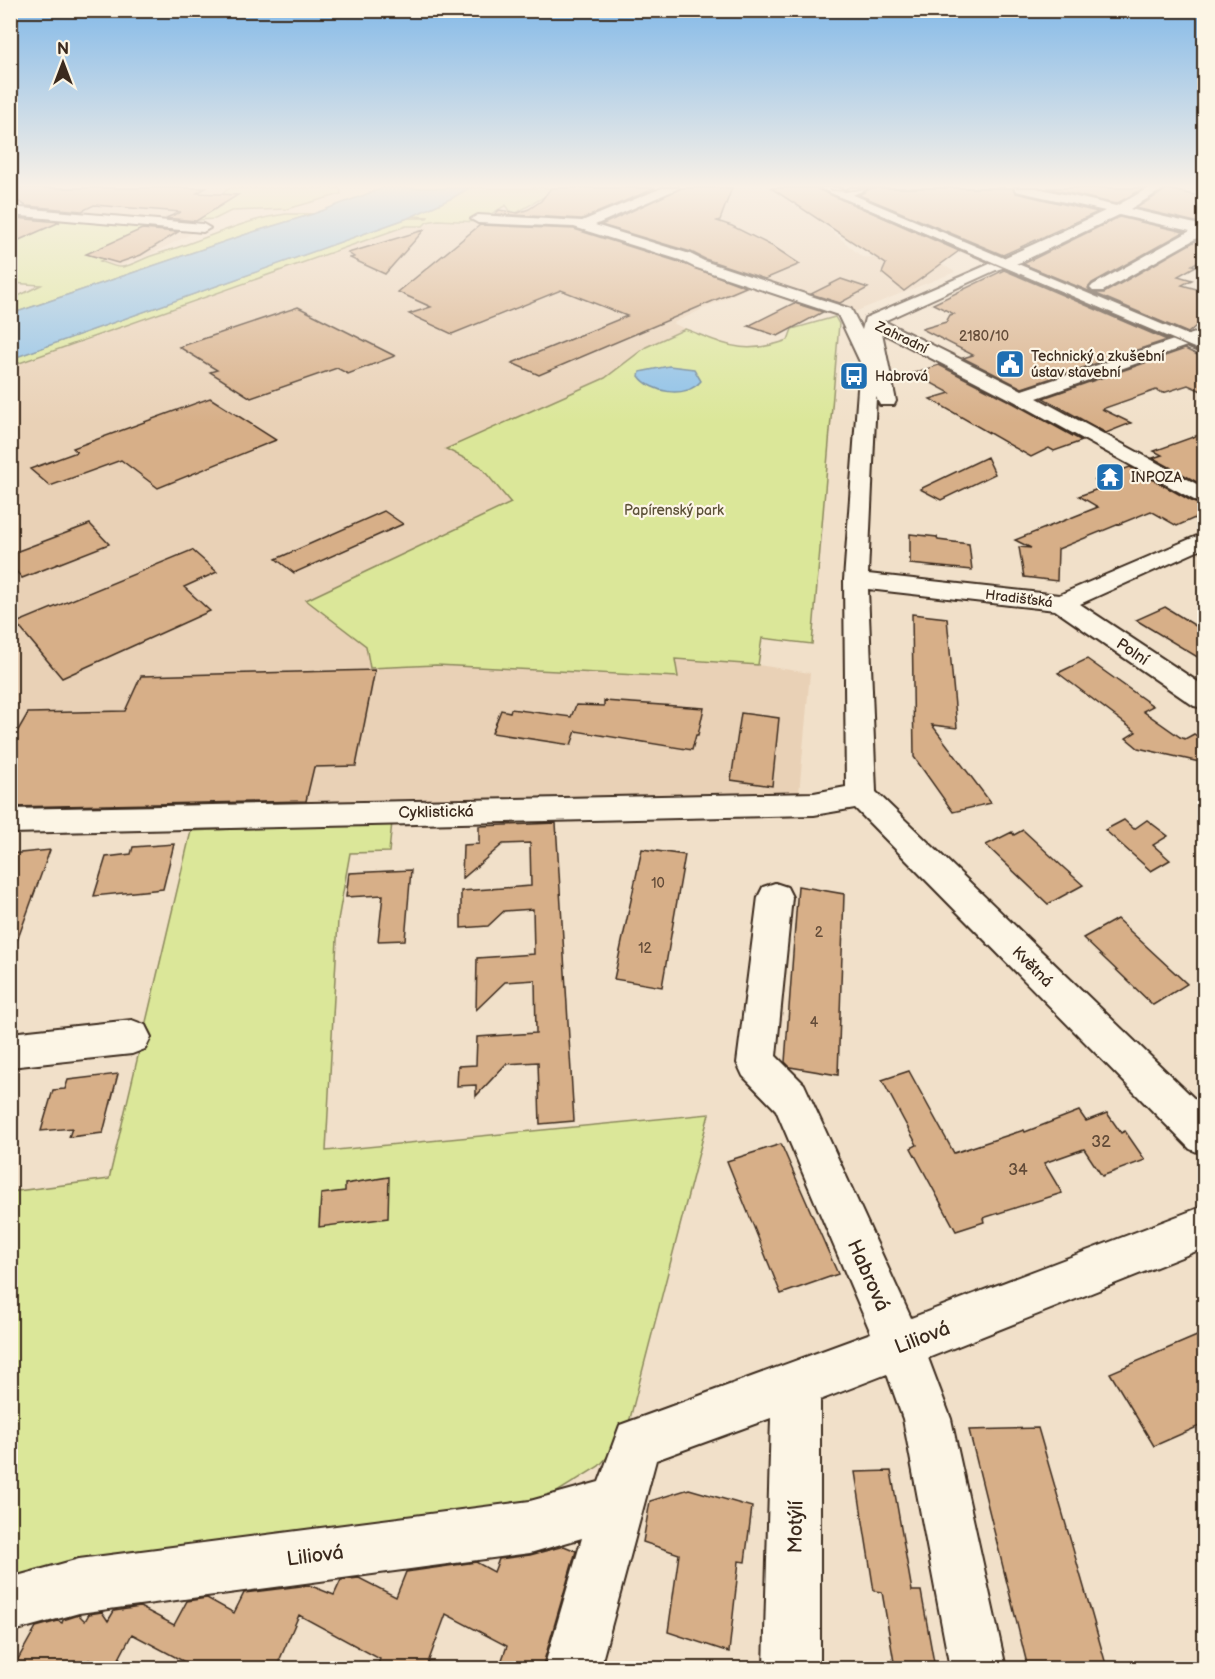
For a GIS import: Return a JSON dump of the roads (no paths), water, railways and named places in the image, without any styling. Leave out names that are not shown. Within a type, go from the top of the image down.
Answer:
[{"type":"main road","points":[[1013,266],[1196,338],[1204,348]]},
{"type":"street","name":"Zahradní","points":[[706,266],[845,312],[887,401],[871,321]]},
{"type":"street","points":[[861,796],[856,580],[871,321],[996,266]]},
{"type":"street","points":[[1098,288],[1137,266]]},
{"type":"street","name":"Zahradní","points":[[871,321],[1204,496]]},
{"type":"street","points":[[1021,398],[1196,338]]},
{"type":"street","name":"Hradišťská","points":[[856,580],[1062,603],[1204,540]]},
{"type":"street","name":"Polní","points":[[1062,603],[1204,699]]},
{"type":"street","name":"Cyklistická","points":[[10,821],[793,804],[847,800],[861,796]]},
{"type":"street","name":"Květná","points":[[861,796],[1204,1135]]},
{"type":"street","name":"Habrová","points":[[775,897],[756,1063],[790,1097],[900,1346],[927,1419],[978,1668]]},
{"type":"street","points":[[10,1050],[132,1037]]},
{"type":"street","name":"Liliová","points":[[10,1605],[79,1586],[530,1527],[618,1502],[637,1442],[796,1386],[1204,1227]]},
{"type":"street","name":"Motýlí","points":[[792,1668],[796,1386]]},
{"type":"street","points":[[572,1668],[618,1502]]},
{"type":"water","points":[[152,266],[272,266],[11,359],[11,314]]},
{"type":"water","points":[[669,366],[694,369],[701,381],[695,387],[687,390],[669,392],[644,382],[639,376],[640,372]]},
{"type":"tram line","points":[[1001,266],[1204,353]]},
{"type":"place","name":"Technický a zkušební ústav stavební","points":[[1010,364]]},
{"type":"place","name":"Habrová","points":[[854,376]]},
{"type":"place","name":"INPOZA","points":[[1110,477]]},
{"type":"park label","name":"Papírenský park","points":[[674,510]]}]
